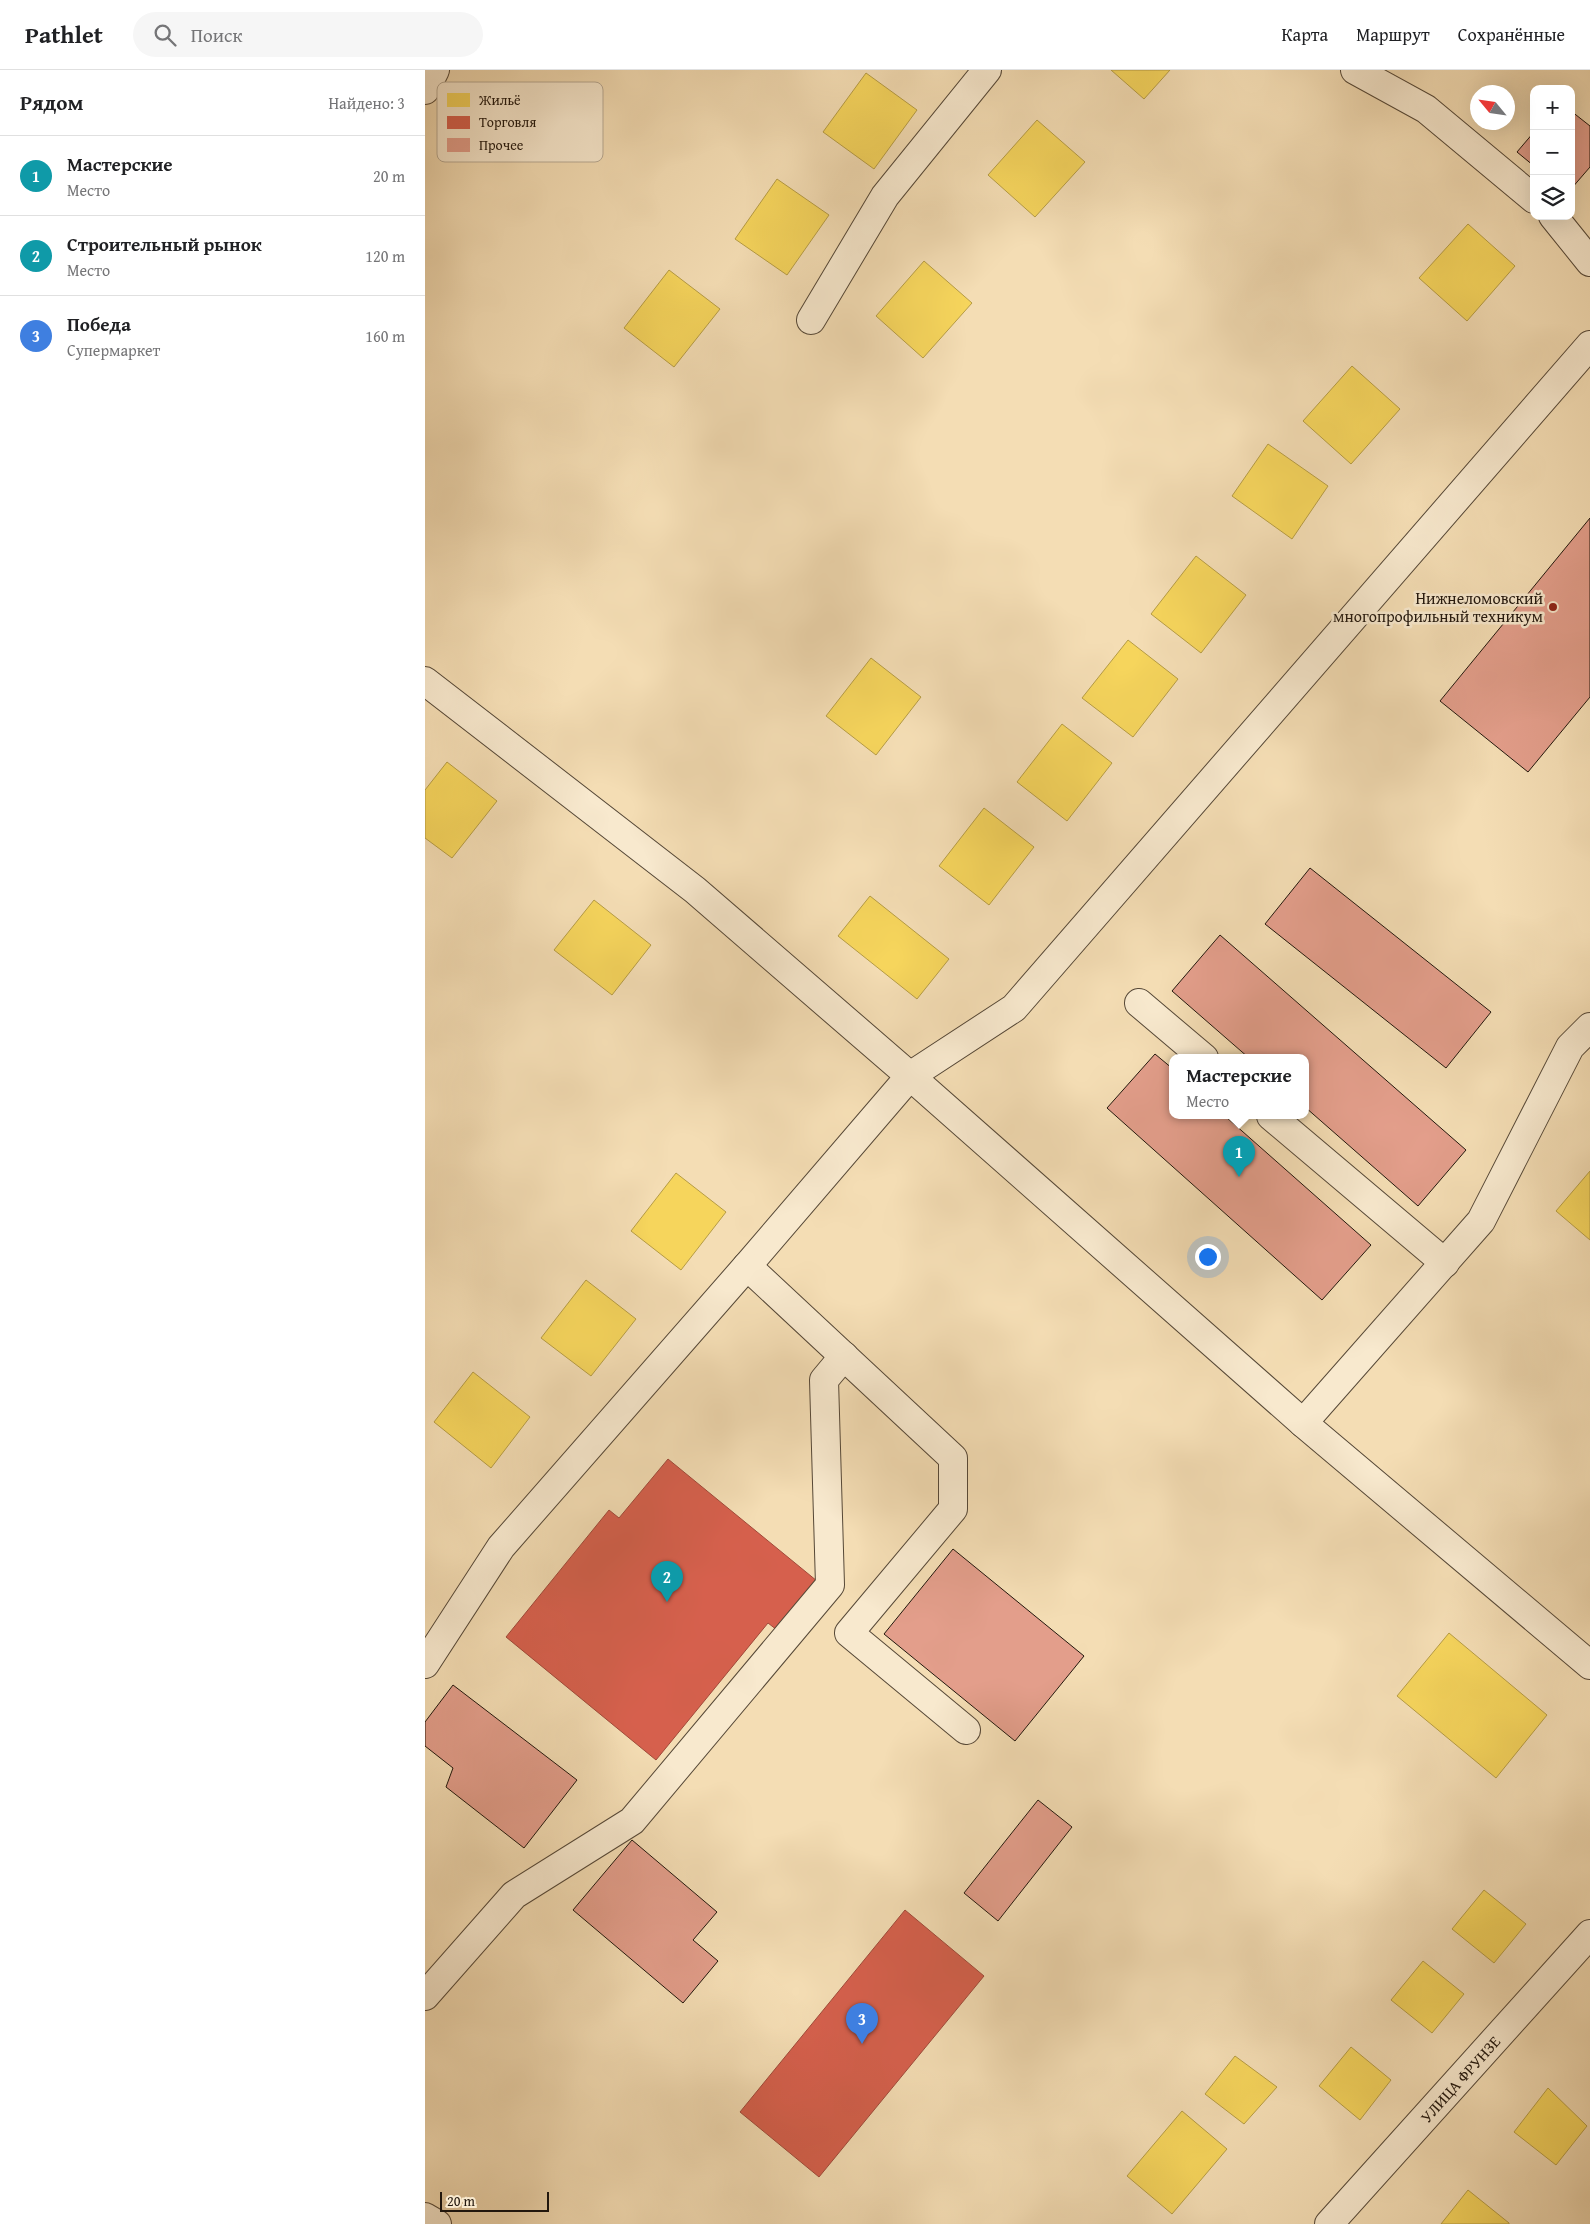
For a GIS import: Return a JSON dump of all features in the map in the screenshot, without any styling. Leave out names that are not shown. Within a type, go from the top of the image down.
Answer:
[{"type":"street","points":[[425,90],[435,70]]},
{"type":"street","points":[[811,320],[885,196],[987,70]]},
{"type":"street","points":[[1355,70],[1426,109],[1530,196]]},
{"type":"street","points":[[1556,220],[1590,262]]},
{"type":"street","points":[[425,1664],[501,1547],[911,1076],[1014,1008],[1590,345]]},
{"type":"street","points":[[425,680],[695,890],[911,1076],[1303,1423],[1590,1665]]},
{"type":"street","points":[[1139,1003],[1199,1054]]},
{"type":"street","points":[[1303,1423],[1481,1221],[1570,1048],[1590,1027]]},
{"type":"street","points":[[1275,1119],[1445,1263]]},
{"type":"street","points":[[747,1266],[953,1458],[953,1509],[849,1633],[967,1730]]},
{"type":"street","points":[[425,1996],[514,1895],[632,1821],[830,1585],[824,1380],[844,1356]]},
{"type":"street","name":"УЛИЦА ФРУНЗЕ","points":[[1329,2224],[1590,1934]]},
{"type":"street","points":[[425,2217],[437,2224]]},
{"type":"building: Жильё","points":[[1111,70],[1170,70],[1144,99]]},
{"type":"building: Жильё","points":[[866,73],[917,110],[874,169],[823,132]]},
{"type":"building: Жильё","points":[[1037,120],[1085,162],[1035,217],[988,175]]},
{"type":"building: Жильё","points":[[777,179],[829,215],[787,275],[735,239]]},
{"type":"building: Жильё","points":[[1468,224],[1515,266],[1467,321],[1419,278]]},
{"type":"building: Жильё","points":[[924,261],[972,303],[923,358],[876,316]]},
{"type":"building: Жильё","points":[[669,270],[720,309],[674,367],[624,328]]},
{"type":"building: Жильё","points":[[1352,366],[1400,409],[1351,464],[1303,421]]},
{"type":"building: Жильё","points":[[1268,444],[1328,486],[1292,539],[1232,496]]},
{"type":"building: Жильё","points":[[1196,556],[1246,595],[1201,653],[1151,614]]},
{"type":"building: Жильё","points":[[1128,640],[1178,679],[1133,737],[1082,698]]},
{"type":"building: Жильё","points":[[871,658],[921,697],[876,755],[826,716]]},
{"type":"building: Жильё","points":[[1062,724],[1112,763],[1067,821],[1017,782]]},
{"type":"building: Жильё","points":[[447,762],[497,801],[452,858],[425,838],[425,790]]},
{"type":"building: Жильё","points":[[984,808],[1034,847],[989,905],[939,866]]},
{"type":"building: Жильё","points":[[870,896],[949,959],[917,999],[838,936]]},
{"type":"building: Жильё","points":[[594,900],[651,945],[612,995],[554,950]]},
{"type":"building: Жильё","points":[[1590,1171],[1590,1240],[1556,1211]]},
{"type":"building: Жильё","points":[[676,1173],[726,1212],[681,1270],[631,1231]]},
{"type":"building: Жильё","points":[[586,1280],[636,1319],[591,1376],[541,1338]]},
{"type":"building: Жильё","points":[[473,1372],[530,1417],[491,1468],[434,1422]]},
{"type":"building: Жильё","points":[[1449,1633],[1547,1715],[1496,1778],[1397,1696]]},
{"type":"building: Жильё","points":[[1484,1890],[1526,1924],[1494,1963],[1452,1929]]},
{"type":"building: Жильё","points":[[1423,1961],[1464,1994],[1432,2033],[1391,2000]]},
{"type":"building: Жильё","points":[[1351,2047],[1391,2080],[1360,2120],[1319,2086]]},
{"type":"building: Жильё","points":[[1235,2056],[1277,2087],[1244,2124],[1205,2094]]},
{"type":"building: Жильё","points":[[1548,2088],[1587,2126],[1556,2165],[1514,2132]]},
{"type":"building: Жильё","points":[[1182,2111],[1227,2149],[1172,2214],[1127,2176]]},
{"type":"building: Жильё","points":[[1468,2190],[1509,2223],[1509,2224],[1441,2224]]},
{"type":"building: Торговля","points":[[668,1459],[817,1581],[777,1630],[768,1623],[656,1760],[506,1637],[609,1510],[619,1518]]},
{"type":"building: Торговля","points":[[905,1910],[984,1976],[819,2177],[740,2112]]},
{"type":"building: Прочее","points":[[1575,114],[1590,126],[1590,167],[1575,184]]},
{"type":"building: Прочее","points":[[1530,137],[1530,163],[1517,152]]},
{"type":"building: Прочее","name":"Нижнеломовский многопрофильный техникум","points":[[1590,518],[1590,697],[1528,772],[1440,701]]},
{"type":"building: Прочее","points":[[1310,868],[1491,1012],[1446,1068],[1265,924]]},
{"type":"building: Прочее","points":[[1220,935],[1466,1150],[1418,1206],[1309,1111],[1309,1054],[1244,1054],[1172,991]]},
{"type":"building: Прочее","points":[[1155,1054],[1169,1066],[1169,1119],[1228,1119],[1371,1245],[1322,1300],[1107,1108]]},
{"type":"building: Прочее","points":[[953,1549],[1084,1656],[1015,1741],[884,1634]]},
{"type":"building: Прочее","points":[[453,1685],[577,1780],[524,1848],[446,1787],[453,1768],[425,1746],[425,1722]]},
{"type":"building: Прочее","points":[[1038,1800],[1072,1827],[998,1921],[964,1893]]},
{"type":"building: Прочее","points":[[632,1840],[717,1912],[693,1940],[718,1961],[683,2003],[573,1910]]},
{"type":"place","name":"Нижнеломовский многопрофильный техникум","points":[[1553,607]]},
{"type":"place","name":"Мастерские","points":[[1239,1177]]},
{"type":"place","name":"Строительный рынок","points":[[667,1602]]},
{"type":"place","name":"Победа","points":[[862,2044]]}]
